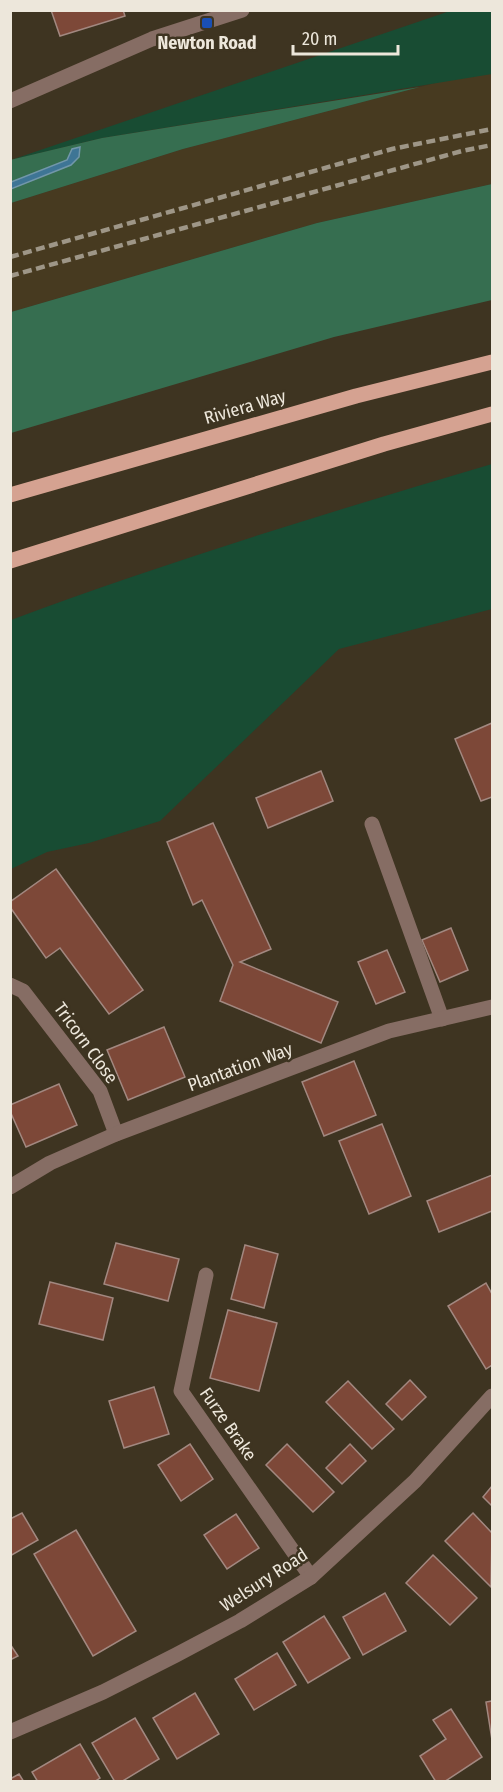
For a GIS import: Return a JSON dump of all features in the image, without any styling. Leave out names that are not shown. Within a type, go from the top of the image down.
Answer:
[{"type":"main road","name":"Riviera Way","points":[[10,495],[356,396],[492,362]]},
{"type":"main road","points":[[10,561],[384,444],[492,414]]},
{"type":"main road","points":[[10,571],[124,526]]},
{"type":"street","points":[[10,101],[152,39],[242,10]]},
{"type":"street","points":[[372,824],[442,1019]]},
{"type":"street","name":"Tricorn Close","points":[[10,986],[23,991],[100,1091],[116,1134]]},
{"type":"street","name":"Plantation Way","points":[[10,1186],[50,1163],[116,1134],[389,1031],[492,1007]]},
{"type":"street","name":"Furze Brake","points":[[207,1275],[181,1391],[311,1577]]},
{"type":"street","name":"Welsury Road","points":[[10,1732],[103,1692],[176,1655],[240,1621],[311,1577],[414,1481],[492,1396]]},
{"type":"shaded area","points":[[492,68],[492,184],[317,223],[11,312],[11,203],[183,149]]},
{"type":"green space","points":[[450,11],[492,11],[492,74],[102,138],[11,160]]},
{"type":"green space","points":[[420,87],[183,149],[11,203],[10,160],[102,138]]},
{"type":"green space","points":[[492,184],[492,300],[334,337],[11,433],[11,312],[317,223]]},
{"type":"green space","points":[[492,464],[492,609],[339,649],[160,821],[89,843],[47,852],[11,869],[11,620],[130,577],[250,538]]},
{"type":"water","points":[[80,147],[79,157],[71,165],[11,189],[11,182],[67,160],[72,149]]},
{"type":"building","points":[[51,10],[123,10],[125,16],[60,36]]},
{"type":"building","points":[[492,723],[492,797],[481,801],[455,739]]},
{"type":"building","points":[[321,771],[333,801],[268,828],[256,798]]},
{"type":"building","points":[[213,823],[271,949],[240,962],[338,1002],[321,1043],[220,1001],[233,965],[202,900],[193,905],[167,842]]},
{"type":"building","points":[[56,869],[143,990],[109,1014],[60,948],[46,958],[10,907],[10,902]]},
{"type":"building","points":[[451,928],[468,970],[440,982],[422,940]]},
{"type":"building","points":[[387,950],[405,992],[376,1004],[358,962]]},
{"type":"building","points":[[164,1027],[185,1077],[128,1100],[107,1050]]},
{"type":"building","points":[[354,1061],[376,1115],[324,1136],[302,1082]]},
{"type":"building","points":[[59,1084],[77,1125],[26,1147],[10,1111],[10,1105]]},
{"type":"building","points":[[382,1124],[411,1196],[369,1214],[339,1141]]},
{"type":"building","points":[[492,1175],[492,1211],[439,1232],[427,1201]]},
{"type":"building","points":[[116,1243],[179,1259],[168,1301],[104,1284]]},
{"type":"building","points":[[245,1245],[278,1254],[264,1308],[231,1299]]},
{"type":"building","points":[[50,1282],[113,1298],[103,1340],[39,1324]]},
{"type":"building","points":[[486,1283],[492,1294],[492,1365],[486,1369],[448,1306]]},
{"type":"building","points":[[228,1310],[277,1323],[259,1391],[210,1378]]},
{"type":"building","points":[[410,1380],[426,1397],[402,1420],[386,1404]]},
{"type":"building","points":[[348,1381],[394,1429],[372,1449],[326,1402]]},
{"type":"building","points":[[154,1387],[169,1434],[124,1448],[109,1401]]},
{"type":"building","points":[[190,1444],[213,1479],[181,1501],[158,1465]]},
{"type":"building","points":[[287,1444],[334,1492],[313,1512],[266,1465]]},
{"type":"building","points":[[350,1444],[366,1461],[342,1484],[326,1468]]},
{"type":"building","points":[[492,1486],[492,1506],[483,1497]]},
{"type":"building","points":[[22,1513],[38,1540],[10,1556],[10,1519]]},
{"type":"building","points":[[473,1513],[492,1533],[491,1587],[445,1541]]},
{"type":"building","points":[[236,1514],[259,1548],[227,1569],[204,1535]]},
{"type":"building","points":[[76,1530],[136,1631],[93,1656],[34,1554]]},
{"type":"building","points":[[433,1555],[477,1598],[450,1625],[406,1583]]},
{"type":"building","points":[[385,1593],[406,1631],[363,1655],[343,1617]]},
{"type":"building","points":[[324,1616],[350,1658],[308,1683],[283,1642]]},
{"type":"building","points":[[10,1644],[18,1656],[10,1660]]},
{"type":"building","points":[[277,1653],[296,1685],[254,1710],[235,1679]]},
{"type":"building","points":[[195,1693],[219,1734],[177,1759],[153,1718]]},
{"type":"building","points":[[492,1701],[492,1740],[486,1702]]},
{"type":"building","points":[[451,1709],[482,1757],[444,1782],[436,1782],[420,1756],[446,1739],[433,1720]]},
{"type":"building","points":[[135,1718],[159,1759],[121,1782],[115,1782],[92,1743]]},
{"type":"building","points":[[80,1744],[100,1778],[94,1782],[38,1782],[32,1772]]},
{"type":"building","points":[[19,1774],[24,1782],[10,1782],[10,1779]]},
{"type":"railway","points":[[10,257],[392,149],[492,129]]},
{"type":"railway","points":[[10,276],[462,151],[492,145]]},
{"type":"place","name":"Newton Road","points":[[207,23]]}]
